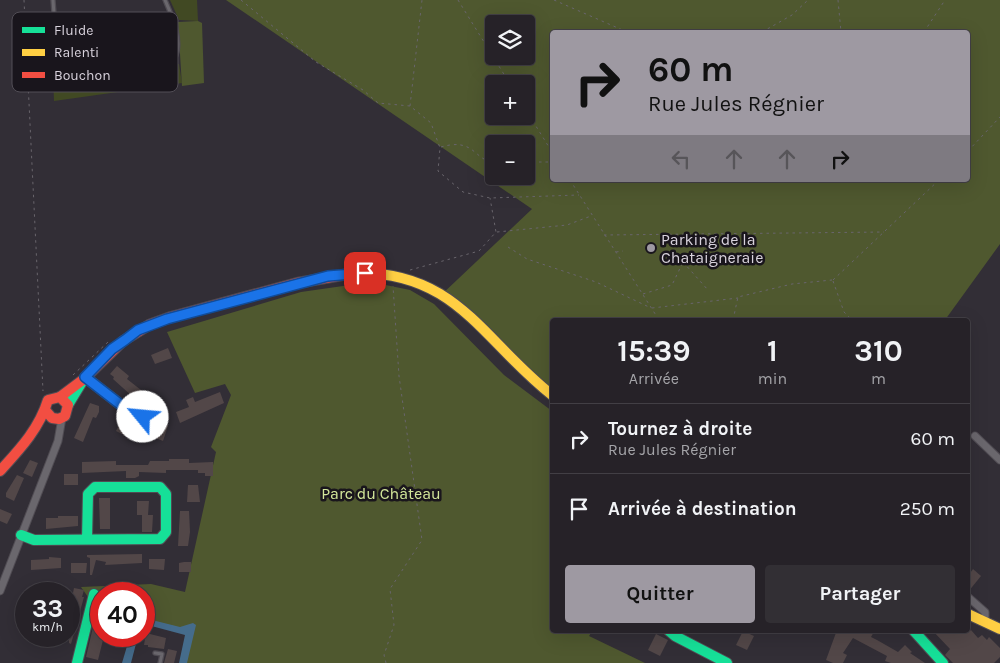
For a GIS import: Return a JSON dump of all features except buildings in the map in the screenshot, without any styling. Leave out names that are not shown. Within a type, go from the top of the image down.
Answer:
[{"type":"street","points":[[28,440],[46,405],[53,397],[60,397],[85,378],[112,349],[138,330],[167,319],[328,276],[365,273],[393,276],[416,282],[441,293],[476,322],[550,393]]},
{"type":"street","points":[[0,471],[28,440],[67,412],[68,405],[85,378]]},
{"type":"street","points":[[85,378],[121,405],[143,417]]},
{"type":"street","points":[[60,397],[68,405]]},
{"type":"street","points":[[46,405],[49,416],[59,419]]},
{"type":"street","points":[[0,591],[58,441],[59,419]]},
{"type":"street","points":[[974,436],[1000,460]]},
{"type":"street","points":[[21,535],[34,540],[160,539],[166,532],[166,494],[160,487],[95,487],[88,494],[88,539]]},
{"type":"street","points":[[970,598],[985,612],[985,621]]},
{"type":"street","points":[[77,663],[90,610]]},
{"type":"street","points":[[970,615],[1000,628]]},
{"type":"street","points":[[672,633],[727,663]]},
{"type":"street","points":[[916,633],[943,663]]},
{"type":"lane","points":[[165,0],[170,12]]},
{"type":"lane","points":[[155,653],[162,654],[160,663]]},
{"type":"path","points":[[241,0],[316,62],[378,102],[410,106],[431,123],[440,148],[438,171],[463,192],[490,198],[579,195]]},
{"type":"path","points":[[410,106],[422,0]]},
{"type":"path","points":[[458,0],[504,75]]},
{"type":"path","points":[[554,0],[622,30]]},
{"type":"path","points":[[765,30],[792,14],[808,0]]},
{"type":"path","points":[[838,0],[841,30]]},
{"type":"path","points":[[925,30],[945,0]]},
{"type":"path","points":[[28,92],[43,393],[46,405]]},
{"type":"path","points":[[970,149],[1000,117]]},
{"type":"path","points":[[535,125],[550,149]]},
{"type":"path","points":[[440,148],[455,143],[473,149],[485,159]]},
{"type":"path","points":[[535,162],[550,162]]},
{"type":"path","points":[[571,182],[658,318]]},
{"type":"path","points":[[508,247],[527,259],[596,282],[652,308],[738,298],[792,284],[833,280],[937,182]]},
{"type":"path","points":[[490,198],[496,232]]},
{"type":"path","points":[[414,274],[406,271],[479,251],[496,232],[567,225],[592,215]]},
{"type":"path","points":[[604,235],[884,232]]},
{"type":"path","points":[[615,252],[623,251]]},
{"type":"path","points":[[682,255],[683,262],[708,290]]},
{"type":"path","points":[[642,294],[672,285],[683,262]]},
{"type":"path","points":[[386,663],[384,655],[394,625],[390,589],[422,540],[399,376],[393,276]]},
{"type":"path","points":[[833,280],[844,312],[850,318]]},
{"type":"path","points":[[733,318],[738,298]]},
{"type":"path","points":[[73,375],[110,340]]},
{"type":"green space","points":[[170,0],[197,0],[198,21],[179,20],[178,12],[175,12]]},
{"type":"green space","points":[[226,0],[1000,0],[1000,244],[946,318],[550,318],[550,391],[439,297],[532,209],[497,185],[535,185],[535,135],[485,135],[485,177]]},
{"type":"green space","points":[[198,21],[202,23],[204,83],[182,86],[178,22]]},
{"type":"green space","points":[[178,64],[179,64],[182,83],[178,84]]},
{"type":"green space","points":[[54,92],[118,92],[54,101]]},
{"type":"green space","name":"Parc du Château","points":[[371,282],[410,290],[434,304],[504,375],[550,410],[550,633],[591,633],[589,636],[645,663],[186,663],[192,635],[155,624],[155,585],[185,592],[216,452],[211,447],[231,395],[225,384],[195,393],[167,332],[301,292]]},
{"type":"green space","name":"Parc du Château","points":[[81,587],[90,587],[90,599],[88,597]]},
{"type":"water","points":[[155,621],[180,627],[193,623],[196,625],[187,663],[179,663],[185,635],[155,627]]},
{"type":"water","points":[[127,647],[135,647],[131,663],[122,663]]},
{"type":"traffic: fast","points":[[68,405],[82,382]]},
{"type":"traffic: fast","points":[[21,535],[34,540],[160,539],[166,532],[166,494],[160,487],[95,487],[88,494],[87,539]]},
{"type":"traffic: fast","points":[[77,663],[90,610]]},
{"type":"traffic: fast","points":[[672,633],[727,663]]},
{"type":"traffic: fast","points":[[916,633],[943,663]]},
{"type":"traffic: slow","points":[[354,273],[389,275],[418,283],[443,296],[465,312],[550,393]]},
{"type":"traffic: slow","points":[[970,615],[1000,629]]},
{"type":"traffic: jam","points":[[60,397],[84,379],[123,341],[149,325],[171,317],[297,283],[354,273]]},
{"type":"traffic: jam","points":[[85,377],[121,405],[143,417]]},
{"type":"traffic: jam","points":[[0,471],[22,447],[40,420],[48,400],[60,397],[68,405],[65,416],[59,419],[52,418],[45,410]]},
{"type":"place","name":"Parking de la Chataigneraie","points":[[651,248]]},
{"type":"route","points":[[143,417],[121,405],[85,377],[112,349],[138,330],[167,319],[328,276],[365,273]]}]
